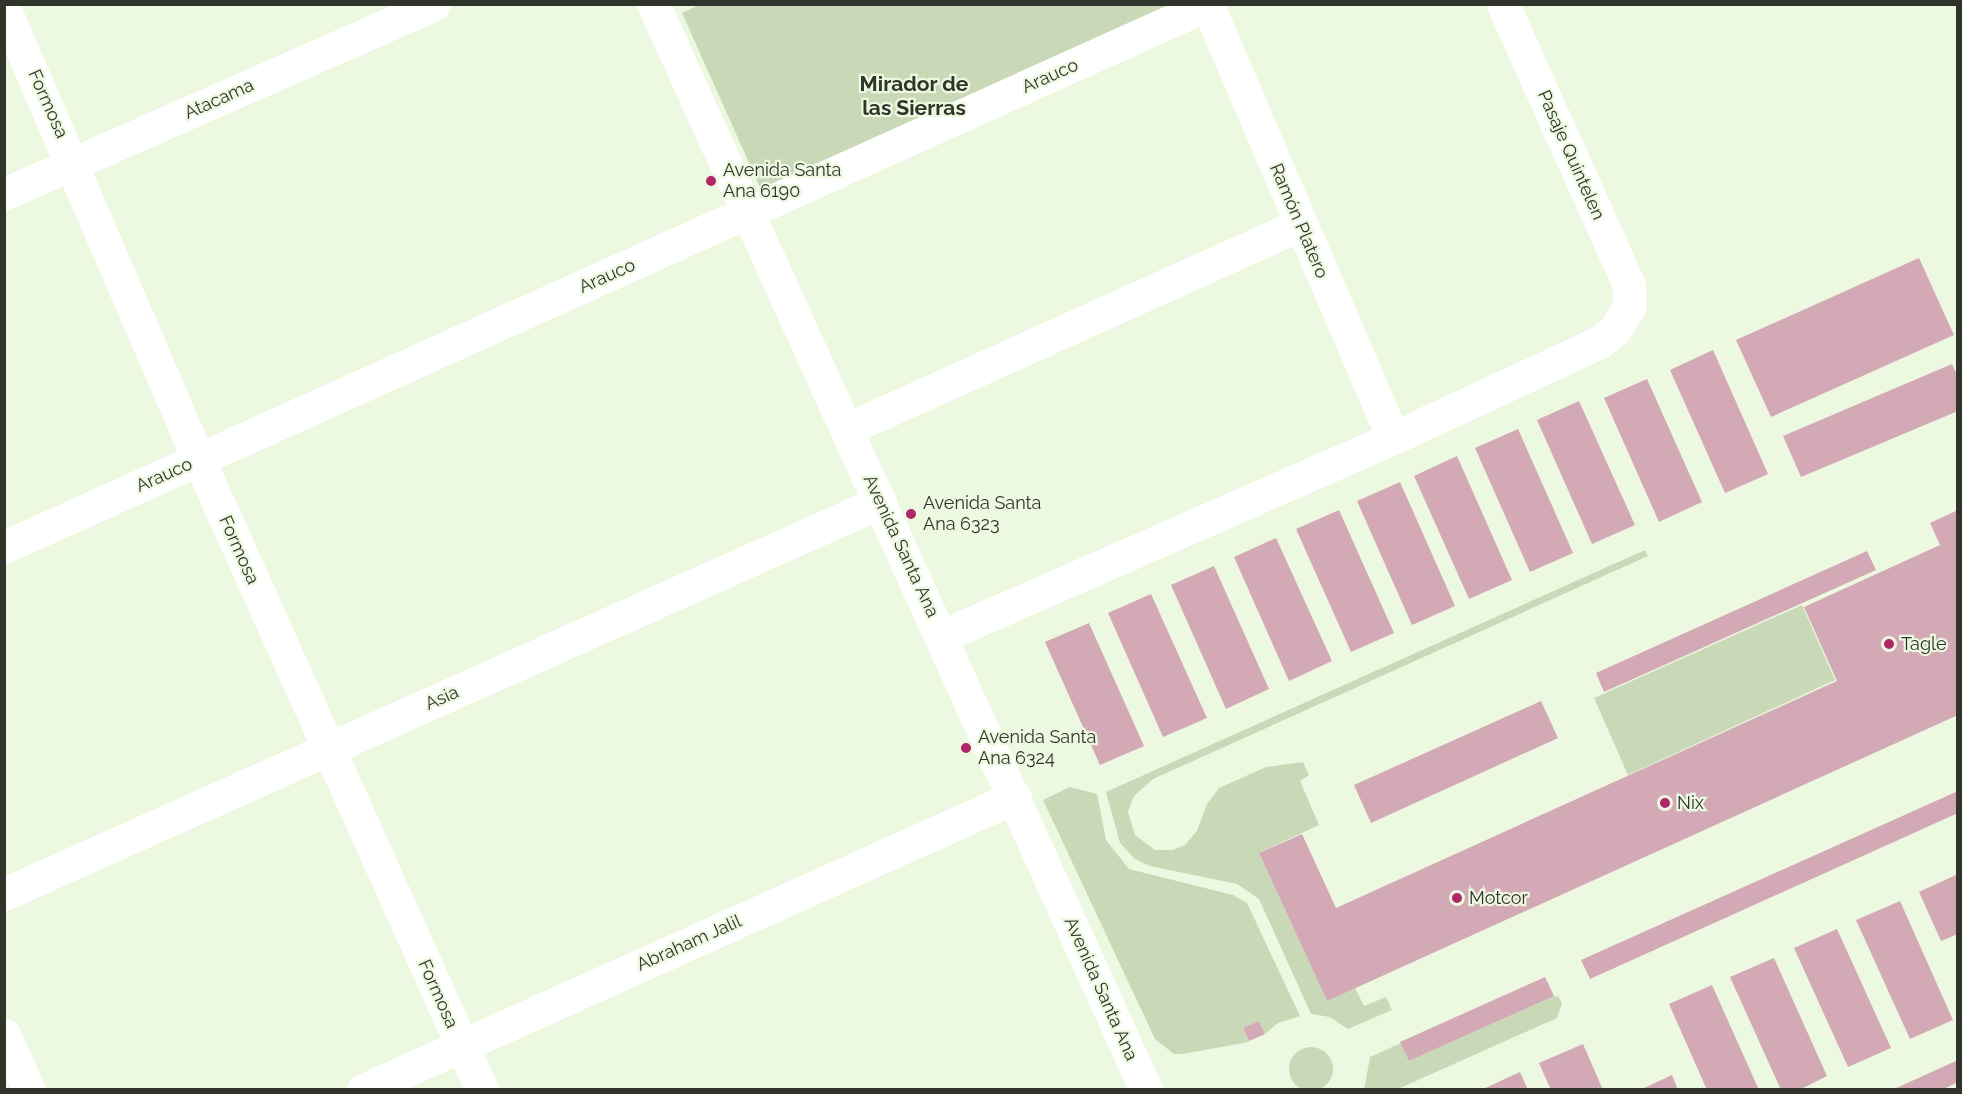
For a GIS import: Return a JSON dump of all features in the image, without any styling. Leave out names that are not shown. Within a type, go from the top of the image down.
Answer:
[{"type":"street","name":"Atacama","points":[[4,194],[434,4]]},
{"type":"street","name":"Pasaje Quintelen","points":[[1392,438],[1600,342],[1616,330],[1629,307],[1629,285],[1503,4]]},
{"type":"street","name":"Arauco","points":[[4,547],[1208,5]]},
{"type":"street","name":"Ramón Platero","points":[[1208,5],[1392,438]]},
{"type":"street","name":"Avenida Santa Ana","points":[[662,7],[847,429],[1146,1089]]},
{"type":"street","name":"Formosa","points":[[4,8],[74,163],[199,460],[482,1089]]},
{"type":"street","points":[[847,429],[1300,224]]},
{"type":"street","points":[[942,636],[1392,438]]},
{"type":"street","name":"Asia","points":[[4,894],[880,502]]},
{"type":"street","name":"Abraham Jalil","points":[[363,1089],[1015,797]]},
{"type":"street","points":[[4,1035],[29,1089]]},
{"type":"green space","points":[[701,4],[1185,4],[763,194],[682,13]]},
{"type":"green space","points":[[1645,550],[1648,556],[1153,779],[1134,796],[1128,812],[1135,835],[1155,850],[1173,850],[1185,845],[1197,831],[1207,804],[1219,788],[1266,767],[1303,762],[1309,775],[1300,781],[1319,825],[1259,853],[1327,1001],[1355,988],[1364,1006],[1386,997],[1392,1010],[1348,1029],[1330,1017],[1311,1014],[1259,899],[1237,884],[1150,866],[1135,859],[1120,843],[1106,792]]},
{"type":"green space","points":[[1802,605],[1835,680],[1628,775],[1594,698]]},
{"type":"green space","points":[[1070,787],[1097,794],[1106,840],[1129,869],[1233,895],[1247,903],[1300,1016],[1278,1023],[1265,1034],[1259,1021],[1243,1028],[1249,1042],[1182,1054],[1174,1054],[1155,1039],[1043,800]]},
{"type":"green space","points":[[1554,996],[1559,997],[1562,1004],[1557,1018],[1398,1089],[1364,1090],[1370,1057],[1401,1043],[1409,1061]]},
{"type":"green space","points":[[1311,1047],[1320,1048],[1327,1053],[1332,1060],[1332,1078],[1327,1085],[1320,1090],[1311,1091],[1302,1090],[1295,1085],[1290,1078],[1289,1069],[1290,1060],[1295,1053],[1302,1048]]},
{"type":"building","points":[[1919,258],[1954,335],[1771,417],[1736,340]]},
{"type":"building","points":[[1713,350],[1768,474],[1725,493],[1670,370]]},
{"type":"building","points":[[1952,364],[1958,377],[1958,411],[1801,477],[1783,436]]},
{"type":"building","points":[[1647,379],[1702,502],[1659,522],[1604,398]]},
{"type":"building","points":[[1579,401],[1635,525],[1592,544],[1537,420]]},
{"type":"building","points":[[1518,429],[1573,553],[1530,572],[1475,448]]},
{"type":"building","points":[[1457,456],[1512,580],[1469,599],[1414,476]]},
{"type":"building","points":[[1400,482],[1455,606],[1412,625],[1357,501]]},
{"type":"building","points":[[1339,510],[1394,633],[1351,652],[1296,529]]},
{"type":"building","points":[[1958,510],[1958,715],[1327,1001],[1259,853],[1302,834],[1336,908],[1837,681],[1804,607],[1940,545],[1930,523]]},
{"type":"building","points":[[1276,538],[1332,661],[1289,681],[1234,557]]},
{"type":"building","points":[[1867,551],[1876,570],[1604,692],[1596,673]]},
{"type":"building","points":[[1214,566],[1269,689],[1226,709],[1171,585]]},
{"type":"building","points":[[1151,594],[1207,718],[1163,737],[1108,613]]},
{"type":"building","points":[[1089,623],[1144,746],[1100,765],[1045,642]]},
{"type":"building","points":[[1541,701],[1558,738],[1371,823],[1354,785]]},
{"type":"building","points":[[1958,791],[1958,813],[1590,979],[1581,960]]},
{"type":"building","points":[[1958,874],[1958,934],[1941,941],[1919,892]]},
{"type":"building","points":[[1900,901],[1953,1020],[1910,1039],[1856,920]]},
{"type":"building","points":[[1837,929],[1891,1048],[1848,1067],[1794,948]]},
{"type":"building","points":[[1774,958],[1827,1076],[1799,1090],[1781,1090],[1730,977]]},
{"type":"building","points":[[1545,977],[1554,996],[1409,1061],[1400,1042]]},
{"type":"building","points":[[1712,985],[1759,1090],[1707,1090],[1669,1004]]},
{"type":"building","points":[[1259,1021],[1265,1034],[1249,1041],[1243,1028]]},
{"type":"building","points":[[1583,1044],[1603,1090],[1551,1090],[1539,1063]]},
{"type":"building","points":[[1958,1060],[1958,1082],[1942,1090],[1892,1090]]},
{"type":"building","points":[[1520,1072],[1528,1090],[1481,1090]]},
{"type":"building","points":[[1672,1075],[1678,1090],[1640,1090]]},
{"type":"place","name":"Avenida Santa Ana 6190","points":[[711,181]]},
{"type":"place","name":"Avenida Santa Ana 6323","points":[[911,514]]},
{"type":"place","name":"Tagle","points":[[1889,644]]},
{"type":"place","name":"Avenida Santa Ana 6324","points":[[966,748]]},
{"type":"place","name":"Nix","points":[[1665,803]]},
{"type":"place","name":"Motcor","points":[[1457,898]]},
{"type":"district","name":"Mirador de las Sierras","points":[[914,96]]}]
